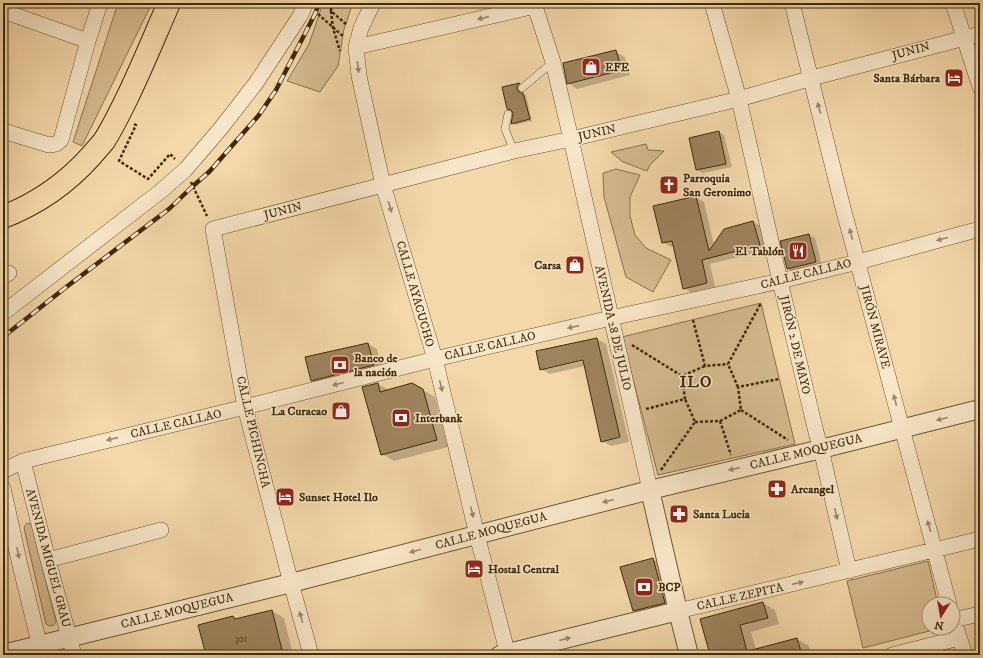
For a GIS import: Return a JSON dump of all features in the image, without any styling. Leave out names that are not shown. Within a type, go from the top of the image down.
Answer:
[{"type":"main road","points":[[3,217],[12,214],[40,199],[65,182],[84,164],[104,141],[138,76],[169,3]]},
{"type":"street","points":[[3,131],[49,146],[56,144],[60,140],[100,3]]},
{"type":"street","name":"CALLE AYACUCHO","points":[[373,3],[361,28],[358,41],[360,76],[383,185],[435,359],[505,654]]},
{"type":"street","name":"JIRÓN 2 DE MAYO","points":[[712,3],[739,99],[780,281],[849,571]]},
{"type":"street","name":"JIRÓN MIRAVE","points":[[792,3],[841,197],[947,596]]},
{"type":"street","points":[[953,3],[980,87]]},
{"type":"street","points":[[358,41],[534,5]]},
{"type":"street","name":"AVENIDA 28 DE JULIO","points":[[534,5],[553,62],[611,318],[654,483],[678,611],[689,655]]},
{"type":"street","points":[[3,313],[186,170],[256,83],[300,16],[311,8]]},
{"type":"street","points":[[3,11],[88,42]]},
{"type":"street","name":"JUNIN","points":[[214,229],[514,151],[739,99],[964,37],[980,34]]},
{"type":"street","name":"CALLE PICHINCHA","points":[[214,229],[245,407],[312,655]]},
{"type":"street","name":"CALLE CALLAO","points":[[3,471],[22,460],[245,407],[435,359],[780,281],[858,262],[980,229]]},
{"type":"street","name":"CALLE MOQUEGUA","points":[[3,654],[41,650],[69,638],[292,584],[477,535],[654,483],[819,440],[902,429],[980,409]]},
{"type":"street","name":"AVENIDA MIGUEL GRAU","points":[[22,460],[74,655]]},
{"type":"street","points":[[4,497],[41,650]]},
{"type":"street","points":[[48,560],[161,530]]},
{"type":"street","name":"CALLE ZEPITA","points":[[505,654],[980,539]]},
{"type":"street","points":[[961,618],[980,614]]},
{"type":"street","points":[[892,655],[959,638],[965,655]]},
{"type":"lane","points":[[522,88],[553,62]]},
{"type":"lane","points":[[508,114],[505,129],[514,151]]},
{"type":"path","points":[[330,3],[331,11],[358,41]]},
{"type":"path","points":[[311,8],[333,28],[358,41]]},
{"type":"path","points":[[119,114],[136,125],[119,161],[148,179],[170,154],[186,170],[214,229]]},
{"type":"path","points":[[728,364],[761,303]]},
{"type":"path","points":[[693,320],[705,366]]},
{"type":"path","points":[[630,343],[682,376]]},
{"type":"path","points":[[728,364],[738,386],[741,410]]},
{"type":"path","points":[[682,376],[705,366],[728,364]]},
{"type":"path","points":[[682,376],[685,399],[695,422]]},
{"type":"path","points":[[738,386],[779,379]]},
{"type":"path","points":[[641,410],[685,399]]},
{"type":"path","points":[[741,410],[788,440],[819,440]]},
{"type":"path","points":[[695,422],[720,421],[741,410]]},
{"type":"path","points":[[720,421],[732,458]]},
{"type":"path","points":[[654,483],[695,422]]},
{"type":"shaded area","points":[[118,3],[152,3],[82,146],[73,142]]},
{"type":"shaded area","points":[[323,3],[353,3],[344,29],[338,66],[320,92],[287,81],[309,44]]},
{"type":"shaded area","points":[[646,144],[648,150],[664,151],[650,165],[647,171],[623,162],[611,152]]},
{"type":"shaded area","points":[[616,169],[640,175],[630,197],[630,216],[635,235],[646,248],[671,260],[653,292],[626,277],[604,197],[603,173]]},
{"type":"shaded area","points":[[761,303],[795,444],[658,475],[622,337]]},
{"type":"shaded area","points":[[29,523],[32,526],[56,622],[54,625],[50,626],[46,624],[24,528],[26,524]]},
{"type":"shaded area","points":[[928,561],[936,596],[921,596],[921,633],[863,648],[847,581]]},
{"type":"building","name":"EFE","points":[[616,50],[622,70],[567,84],[563,63]]},
{"type":"building","points":[[520,83],[517,86],[517,89],[520,93],[523,93],[530,119],[511,124],[513,113],[511,110],[507,109],[502,87]]},
{"type":"building","points":[[719,131],[726,164],[696,170],[689,138]]},
{"type":"building","points":[[696,196],[709,251],[724,229],[753,221],[760,245],[702,260],[707,283],[683,289],[672,241],[662,243],[653,206]]},
{"type":"building","name":"El Tablón","points":[[809,234],[816,262],[787,269],[780,241]]},
{"type":"building","points":[[597,338],[620,437],[601,442],[583,360],[540,370],[536,351]]},
{"type":"building","name":"Banco de la nación","points":[[368,343],[374,365],[311,381],[305,357]]},
{"type":"building","name":"Interbank","points":[[378,383],[380,392],[412,383],[423,389],[437,440],[381,455],[362,387]]},
{"type":"building","name":"BCP","points":[[653,558],[665,603],[633,611],[620,567]]},
{"type":"building","points":[[763,602],[768,618],[740,625],[748,655],[710,655],[700,619]]},
{"type":"building","points":[[272,610],[283,654],[206,655],[198,625],[233,616],[235,619]]},
{"type":"building","points":[[797,638],[802,655],[749,655],[748,651]]},
{"type":"railway","points":[[3,337],[169,209],[210,171],[259,115],[276,90],[316,12],[319,3]]},
{"type":"place","name":"EFE","points":[[591,67]]},
{"type":"place","name":"Santa Bárbara","points":[[954,78]]},
{"type":"place","name":"Parroquia San Geronimo","points":[[669,185]]},
{"type":"place","name":"El Tablón","points":[[798,251]]},
{"type":"place","name":"Carsa","points":[[575,265]]},
{"type":"place","name":"Banco de la nación","points":[[340,365]]},
{"type":"place","name":"La Curacao","points":[[341,411]]},
{"type":"place","name":"Interbank","points":[[401,418]]},
{"type":"place","name":"Arcangel","points":[[777,489]]},
{"type":"place","name":"Sunset Hotel Ilo","points":[[285,497]]},
{"type":"place","name":"Santa Lucia","points":[[679,514]]},
{"type":"place","name":"Hostal Central","points":[[474,569]]},
{"type":"place","name":"BCP","points":[[644,587]]},
{"type":"district","name":"ILO","points":[[696,382]]}]
